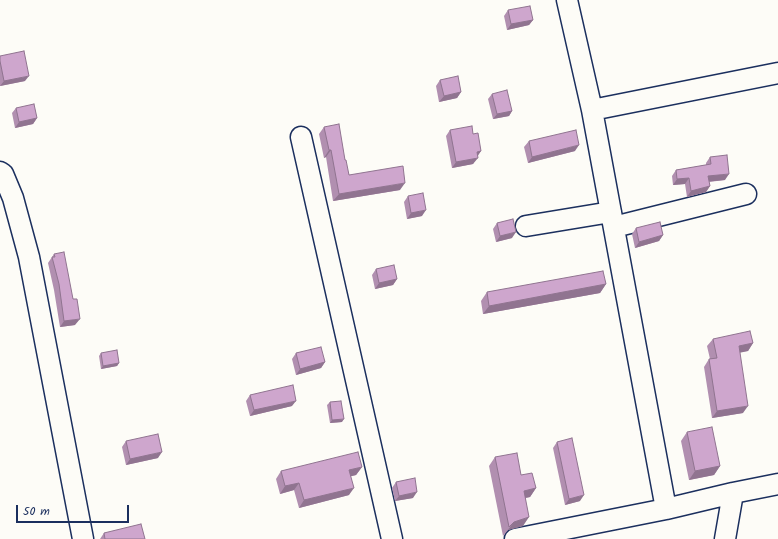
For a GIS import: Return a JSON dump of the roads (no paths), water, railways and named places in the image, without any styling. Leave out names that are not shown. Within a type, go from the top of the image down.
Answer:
[{"type":"street","points":[[567,0],[592,110],[666,509]]},
{"type":"street","points":[[592,110],[778,73]]},
{"type":"street","points":[[301,137],[392,539]]},
{"type":"street","points":[[0,172],[3,174],[13,198],[29,257],[83,539]]},
{"type":"street","points":[[526,226],[612,219],[746,194]]},
{"type":"street","points":[[515,539],[666,509],[778,484]]},
{"type":"street","points":[[725,539],[733,493]]}]
